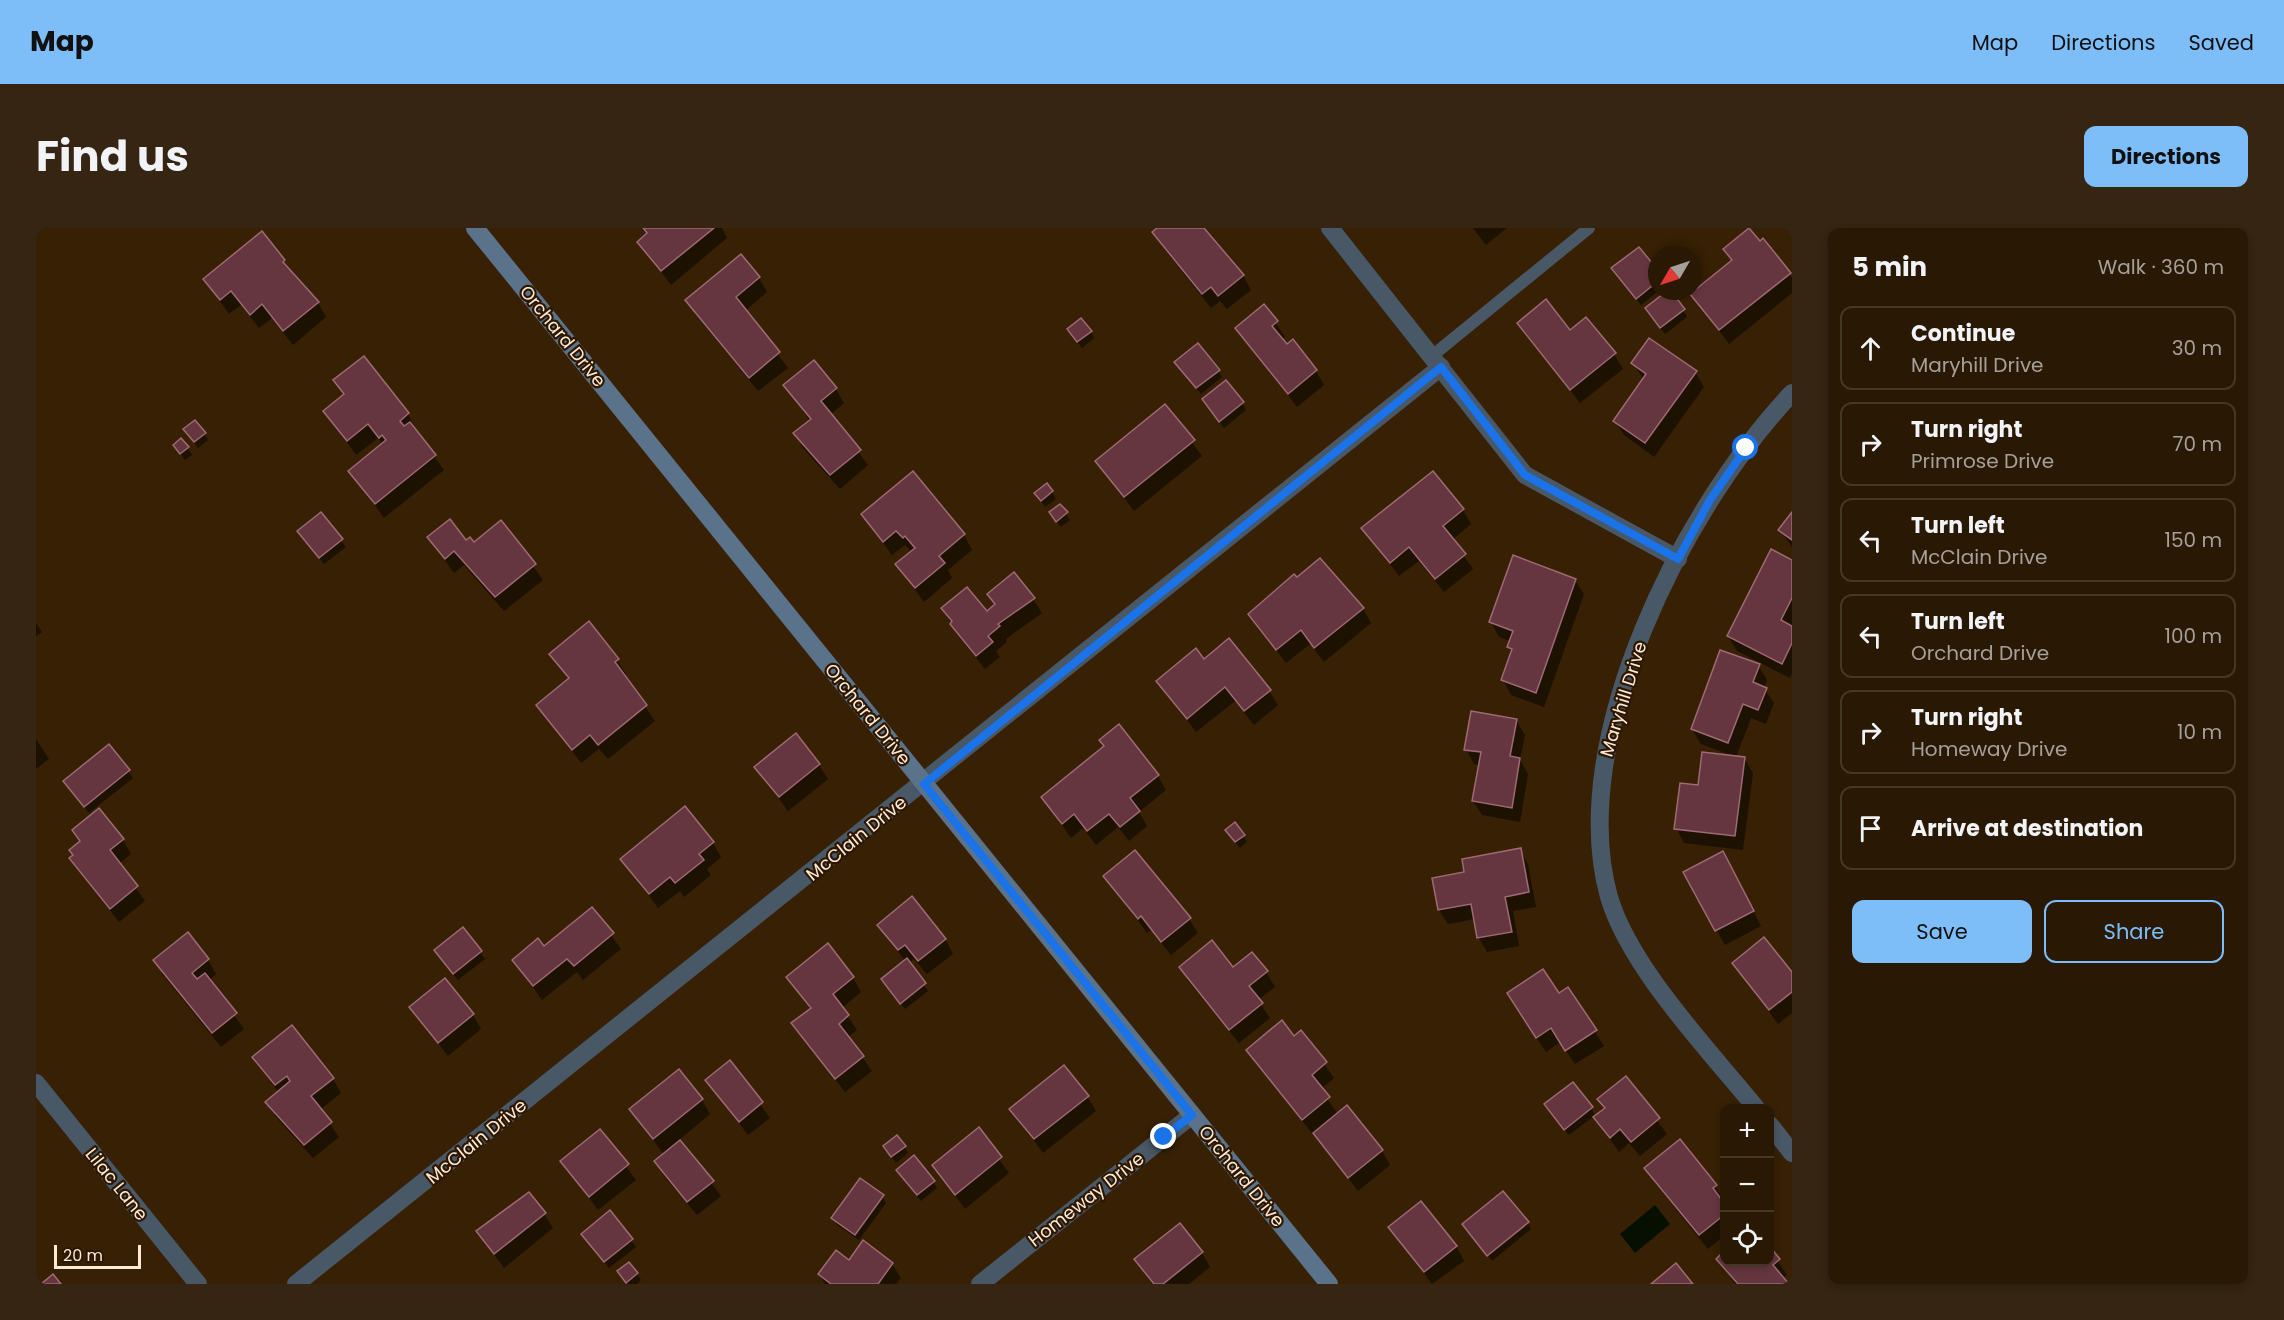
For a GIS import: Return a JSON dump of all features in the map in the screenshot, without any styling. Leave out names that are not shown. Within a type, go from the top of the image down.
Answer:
[{"type":"street","name":"Orchard Drive","points":[[475,228],[1329,1284]]},
{"type":"street","points":[[1330,228],[1525,475],[1678,559]]},
{"type":"street","name":"McClain Drive","points":[[296,1284],[924,784],[1436,361]]},
{"type":"street","name":"Maryhill Drive","points":[[1753,1104],[1653,980],[1628,941],[1610,897],[1601,849],[1598,803],[1612,720],[1649,615],[1716,491],[1746,448],[1792,393]]},
{"type":"street","name":"Lilac Lane","points":[[36,1083],[198,1284]]},
{"type":"street","name":"Homeway Drive","points":[[980,1284],[1192,1115]]},
{"type":"street","points":[[1774,1130],[1792,1153]]},
{"type":"lane","points":[[1436,361],[1588,228]]},
{"type":"shaded area","points":[[1655,1205],[1670,1224],[1635,1253],[1620,1234]]},
{"type":"building","points":[[643,228],[714,228],[661,271],[637,242],[647,233]]},
{"type":"building","points":[[1157,228],[1204,228],[1244,275],[1218,296],[1211,287],[1202,294],[1152,232]]},
{"type":"building","points":[[1749,228],[1760,241],[1763,238],[1791,273],[1719,330],[1695,300],[1702,300],[1702,284],[1732,260],[1723,249]]},
{"type":"building","points":[[262,231],[285,260],[283,262],[319,302],[283,331],[262,304],[250,315],[231,291],[220,300],[203,279]]},
{"type":"building","points":[[1639,247],[1648,258],[1648,289],[1636,299],[1611,268]]},
{"type":"building","points":[[741,254],[760,277],[736,297],[780,352],[749,378],[685,300]]},
{"type":"building","points":[[1546,299],[1570,330],[1586,317],[1616,353],[1570,390],[1517,323]]},
{"type":"building","points":[[1655,300],[1678,300],[1685,309],[1660,328],[1645,308]]},
{"type":"building","points":[[1264,304],[1278,321],[1272,326],[1287,344],[1293,339],[1317,370],[1288,394],[1235,328]]},
{"type":"building","points":[[1081,318],[1092,331],[1077,342],[1067,329]]},
{"type":"building","points":[[1649,338],[1697,371],[1645,443],[1613,421],[1646,374],[1631,363]]},
{"type":"building","points":[[1198,343],[1220,370],[1196,388],[1174,362]]},
{"type":"building","points":[[364,356],[409,413],[400,421],[404,426],[410,422],[436,455],[375,504],[348,471],[386,440],[382,435],[379,438],[368,424],[347,441],[323,411],[344,394],[333,380]]},
{"type":"building","points":[[814,360],[837,388],[821,401],[861,450],[830,475],[793,433],[811,419],[783,385]]},
{"type":"building","points":[[1226,380],[1244,402],[1219,422],[1202,399]]},
{"type":"building","points":[[1165,404],[1195,440],[1124,497],[1095,461]]},
{"type":"building","points":[[195,420],[206,433],[194,442],[183,429]]},
{"type":"building","points":[[181,438],[189,447],[180,454],[173,445]]},
{"type":"building","points":[[913,471],[965,534],[939,556],[945,563],[915,588],[895,564],[915,548],[905,536],[903,538],[896,531],[883,542],[861,514]]},
{"type":"building","points":[[1433,471],[1464,509],[1443,526],[1466,554],[1435,579],[1409,547],[1390,563],[1361,528]]},
{"type":"building","points":[[1047,483],[1053,491],[1041,501],[1034,493]]},
{"type":"building","points":[[1060,504],[1068,512],[1056,522],[1049,512]]},
{"type":"building","points":[[321,512],[343,539],[319,558],[297,531]]},
{"type":"building","points":[[1792,512],[1792,540],[1778,530]]},
{"type":"building","points":[[450,519],[466,540],[470,537],[474,542],[501,520],[536,564],[495,597],[454,551],[445,559],[427,537]]},
{"type":"building","points":[[1771,549],[1792,560],[1792,598],[1781,620],[1792,626],[1792,643],[1782,664],[1727,636]]},
{"type":"building","points":[[1513,555],[1576,579],[1536,693],[1501,680],[1512,649],[1507,647],[1513,631],[1489,622]]},
{"type":"building","points":[[1320,558],[1364,608],[1314,648],[1301,630],[1276,650],[1248,614],[1294,574],[1297,577]]},
{"type":"building","points":[[1014,572],[1035,598],[998,624],[1000,626],[988,636],[993,642],[976,656],[950,624],[952,621],[941,608],[967,587],[987,611],[995,604],[987,594]]},
{"type":"building","points":[[589,621],[619,659],[615,662],[647,705],[598,745],[590,735],[572,750],[536,705],[569,678],[549,654]]},
{"type":"building","points":[[1229,638],[1271,690],[1244,711],[1225,687],[1187,719],[1156,681],[1196,648],[1204,659]]},
{"type":"building","points":[[1720,650],[1760,664],[1753,682],[1767,688],[1758,710],[1743,704],[1728,743],[1691,729]]},
{"type":"building","points":[[1471,711],[1517,719],[1510,756],[1520,758],[1512,808],[1472,801],[1481,752],[1464,750]]},
{"type":"building","points":[[1119,724],[1159,775],[1130,798],[1140,811],[1120,827],[1109,814],[1087,831],[1074,814],[1062,824],[1041,797],[1104,746],[1099,740]]},
{"type":"building","points":[[796,733],[820,764],[779,797],[754,767]]},
{"type":"building","points":[[109,744],[130,770],[84,807],[63,781]]},
{"type":"building","points":[[1702,752],[1745,757],[1735,836],[1674,829],[1680,783],[1698,785]]},
{"type":"building","points":[[685,806],[714,842],[699,854],[704,860],[675,883],[670,877],[649,894],[620,859]]},
{"type":"building","points":[[99,808],[124,839],[110,850],[138,886],[110,909],[69,858],[73,855],[69,850],[80,841],[72,830]]},
{"type":"building","points":[[1235,822],[1245,835],[1235,842],[1225,830]]},
{"type":"building","points":[[1521,848],[1529,892],[1505,897],[1512,932],[1477,938],[1471,904],[1438,910],[1432,878],[1464,872],[1462,859]]},
{"type":"building","points":[[1135,850],[1191,918],[1161,942],[1141,916],[1138,919],[1103,876]]},
{"type":"building","points":[[1723,851],[1754,911],[1715,931],[1683,872]]},
{"type":"building","points":[[912,896],[946,939],[918,961],[905,945],[898,950],[877,925]]},
{"type":"building","points":[[592,907],[614,933],[574,966],[567,959],[533,986],[512,960],[538,938],[544,946]]},
{"type":"building","points":[[463,927],[482,951],[453,974],[434,950]]},
{"type":"building","points":[[188,932],[209,959],[192,973],[197,979],[205,973],[237,1013],[212,1033],[153,960]]},
{"type":"building","points":[[1764,937],[1792,972],[1792,992],[1769,1010],[1732,963]]},
{"type":"building","points":[[1212,940],[1233,967],[1252,952],[1268,971],[1249,986],[1263,1003],[1229,1030],[1179,967]]},
{"type":"building","points":[[828,943],[854,977],[833,994],[849,1015],[839,1024],[864,1056],[835,1079],[791,1023],[811,1008],[786,977]]},
{"type":"building","points":[[907,958],[926,983],[900,1004],[881,979]]},
{"type":"building","points":[[1543,969],[1559,993],[1568,987],[1597,1030],[1565,1051],[1551,1028],[1536,1038],[1507,993]]},
{"type":"building","points":[[445,978],[474,1014],[438,1043],[409,1007]]},
{"type":"building","points":[[1282,1020],[1294,1036],[1301,1030],[1327,1062],[1312,1075],[1330,1097],[1302,1120],[1246,1050]]},
{"type":"building","points":[[292,1025],[334,1078],[311,1096],[332,1122],[304,1145],[265,1102],[290,1081],[287,1076],[275,1085],[252,1057]]},
{"type":"building","points":[[730,1060],[763,1102],[739,1122],[705,1080]]},
{"type":"building","points":[[1064,1065],[1089,1096],[1034,1139],[1009,1109]]},
{"type":"building","points":[[679,1069],[703,1099],[653,1139],[629,1109]]},
{"type":"building","points":[[1626,1076],[1660,1118],[1631,1142],[1620,1129],[1610,1138],[1593,1117],[1605,1108],[1597,1099]]},
{"type":"building","points":[[1573,1082],[1593,1107],[1564,1130],[1544,1104]]},
{"type":"building","points":[[1347,1105],[1383,1150],[1348,1178],[1313,1133]]},
{"type":"building","points":[[979,1127],[1002,1157],[955,1195],[932,1165]]},
{"type":"building","points":[[600,1129],[629,1164],[589,1197],[560,1161]]},
{"type":"building","points":[[897,1135],[906,1146],[891,1157],[883,1146]]},
{"type":"building","points":[[1680,1139],[1717,1185],[1713,1188],[1720,1198],[1720,1218],[1699,1235],[1644,1168]]},
{"type":"building","points":[[680,1140],[714,1181],[687,1202],[654,1161]]},
{"type":"building","points":[[914,1155],[935,1181],[917,1195],[896,1170]]},
{"type":"building","points":[[860,1178],[884,1195],[855,1235],[831,1218]]},
{"type":"building","points":[[1503,1191],[1529,1222],[1487,1256],[1462,1224]]},
{"type":"building","points":[[529,1192],[546,1213],[494,1254],[476,1231]]},
{"type":"building","points":[[1421,1201],[1457,1246],[1424,1272],[1388,1227]]},
{"type":"building","points":[[610,1210],[633,1239],[604,1262],[581,1234]]},
{"type":"building","points":[[1180,1223],[1203,1252],[1163,1284],[1154,1284],[1134,1259]]},
{"type":"building","points":[[863,1240],[893,1263],[878,1284],[831,1284],[818,1274],[836,1250],[849,1260]]},
{"type":"building","points":[[1774,1252],[1780,1259],[1774,1264]]},
{"type":"building","points":[[629,1262],[638,1273],[626,1283],[617,1271]]},
{"type":"building","points":[[1676,1263],[1693,1284],[1651,1284]]},
{"type":"building","points":[[1722,1266],[1774,1266],[1789,1284],[1738,1284]]},
{"type":"building","points":[[53,1274],[61,1284],[41,1284]]},
{"type":"route","points":[[1164,1137],[1192,1115],[924,784],[1441,367],[1525,475],[1678,559],[1710,500],[1746,448]]}]
